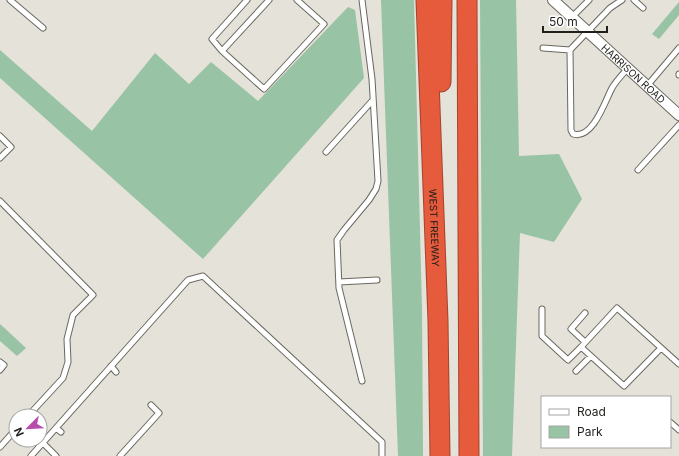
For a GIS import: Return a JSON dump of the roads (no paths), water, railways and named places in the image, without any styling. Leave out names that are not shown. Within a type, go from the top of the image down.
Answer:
[{"type":"highway","name":"WEST FREEWAY","points":[[426,0],[438,321],[440,456]]},
{"type":"highway","points":[[438,321],[442,0]]},
{"type":"highway","points":[[467,0],[469,456]]},
{"type":"street","name":"HARRISON ROAD","points":[[553,0],[679,115]]},
{"type":"lane","points":[[10,0],[43,28]]},
{"type":"lane","points":[[247,0],[212,39],[222,51],[264,89],[324,24],[297,0]]},
{"type":"lane","points":[[222,51],[269,0]]},
{"type":"lane","points":[[362,0],[371,72],[378,181],[376,189],[369,200],[344,230],[338,240],[339,288],[362,381]]},
{"type":"lane","points":[[572,17],[589,0]]},
{"type":"lane","points":[[622,0],[610,8],[570,50],[571,130],[573,134],[578,136],[584,133],[592,125],[600,114],[616,82],[628,68]]},
{"type":"lane","points":[[634,0],[643,8]]},
{"type":"lane","points":[[543,48],[570,50]]},
{"type":"lane","points":[[647,86],[679,48]]},
{"type":"lane","points":[[326,152],[373,100]]},
{"type":"lane","points":[[638,170],[679,125]]},
{"type":"lane","points":[[0,136],[11,147],[0,158]]},
{"type":"lane","points":[[0,201],[93,296],[73,315],[66,339],[68,362],[63,378],[35,408]]},
{"type":"lane","points":[[48,437],[188,280],[203,276],[382,442],[382,456]]},
{"type":"lane","points":[[339,282],[377,280]]},
{"type":"lane","points":[[542,309],[542,336],[568,360],[617,308],[679,364]]},
{"type":"lane","points":[[585,313],[571,329],[590,356],[624,386],[661,348]]},
{"type":"lane","points":[[576,371],[590,356]]},
{"type":"lane","points":[[0,362],[4,365],[0,370]]},
{"type":"lane","points":[[110,366],[116,372]]},
{"type":"lane","points":[[120,456],[159,413],[151,405]]},
{"type":"lane","points":[[671,423],[679,430]]},
{"type":"lane","points":[[56,428],[61,432]]},
{"type":"lane","points":[[0,447],[8,438]]},
{"type":"lane","points":[[31,456],[38,448]]},
{"type":"lane","points":[[48,448],[56,456]]}]
